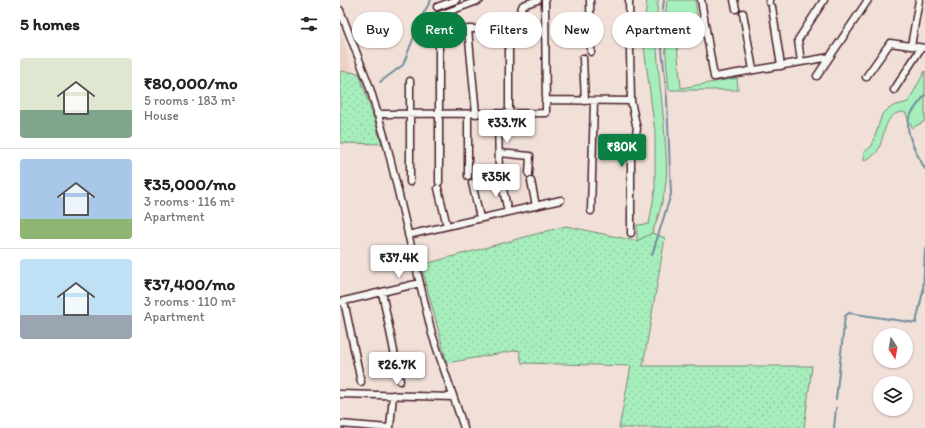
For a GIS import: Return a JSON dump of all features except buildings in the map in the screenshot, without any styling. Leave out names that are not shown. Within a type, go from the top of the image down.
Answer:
[{"type":"street","points":[[437,7],[456,0]]},
{"type":"street","points":[[448,12],[480,0]]},
{"type":"street","points":[[519,12],[523,5],[538,0]]},
{"type":"street","points":[[377,114],[546,113],[546,0]]},
{"type":"street","points":[[590,0],[591,52]]},
{"type":"street","points":[[629,0],[631,101],[637,129],[631,156],[631,233]]},
{"type":"street","points":[[701,0],[714,77],[830,57]]},
{"type":"street","points":[[734,0],[736,9]]},
{"type":"street","points":[[802,62],[798,40],[824,0]]},
{"type":"street","points":[[818,76],[868,0]]},
{"type":"street","points":[[911,46],[919,0]]},
{"type":"street","points":[[770,3],[781,66]]},
{"type":"street","points":[[340,10],[369,85],[386,145],[432,334],[464,428]]},
{"type":"street","points":[[743,13],[753,70]]},
{"type":"street","points":[[475,29],[468,29],[476,114]]},
{"type":"street","points":[[866,77],[890,43],[923,48],[894,90]]},
{"type":"street","points":[[439,48],[438,185],[447,226]]},
{"type":"street","points":[[509,48],[509,113]]},
{"type":"street","points":[[583,58],[585,101]]},
{"type":"street","points":[[410,80],[410,182]]},
{"type":"street","points":[[546,100],[631,101]]},
{"type":"street","points":[[592,211],[594,101]]},
{"type":"street","points":[[468,114],[468,176]]},
{"type":"street","points":[[498,114],[500,177],[508,212]]},
{"type":"street","points":[[499,153],[530,156],[529,174]]},
{"type":"street","points":[[531,181],[536,206]]},
{"type":"street","points":[[472,183],[480,218]]},
{"type":"street","points":[[408,235],[561,200]]},
{"type":"street","points":[[361,382],[342,302],[420,283]]},
{"type":"street","points":[[382,292],[400,381]]},
{"type":"street","points":[[340,394],[453,397]]},
{"type":"street","points":[[340,424],[389,428],[393,395]]},
{"type":"shaded area","points":[[340,30],[352,72],[340,71]]},
{"type":"green space","points":[[647,0],[658,0],[657,12],[646,12]]},
{"type":"green space","points":[[667,0],[695,0],[697,12],[666,11]]},
{"type":"green space","points":[[644,48],[657,48],[665,137],[666,177],[661,206],[652,233],[637,241],[637,225],[649,224],[655,190],[655,132]]},
{"type":"green space","points":[[666,48],[677,48],[681,88],[737,78],[738,90],[669,90]]},
{"type":"green space","points":[[340,71],[359,73],[382,144],[340,143]]},
{"type":"green space","points":[[925,71],[925,121],[912,128],[905,112],[892,116],[888,121],[877,152],[864,161],[864,152],[872,146],[882,114],[893,106],[908,102]]},
{"type":"green space","points":[[566,226],[636,241],[652,233],[665,238],[643,366],[812,366],[804,428],[619,428],[631,366],[522,363],[519,350],[447,363],[421,265]]},
{"type":"waterway","points":[[380,82],[403,65],[422,16],[431,0]]},
{"type":"waterway","points":[[652,255],[671,194],[667,99],[660,29],[664,0]]},
{"type":"waterway","points":[[925,95],[910,116],[908,124],[912,144],[925,169]]},
{"type":"waterway","points":[[836,399],[845,316],[849,313],[916,323],[923,291],[925,249]]},
{"type":"waterway","points":[[834,428],[836,408]]}]
